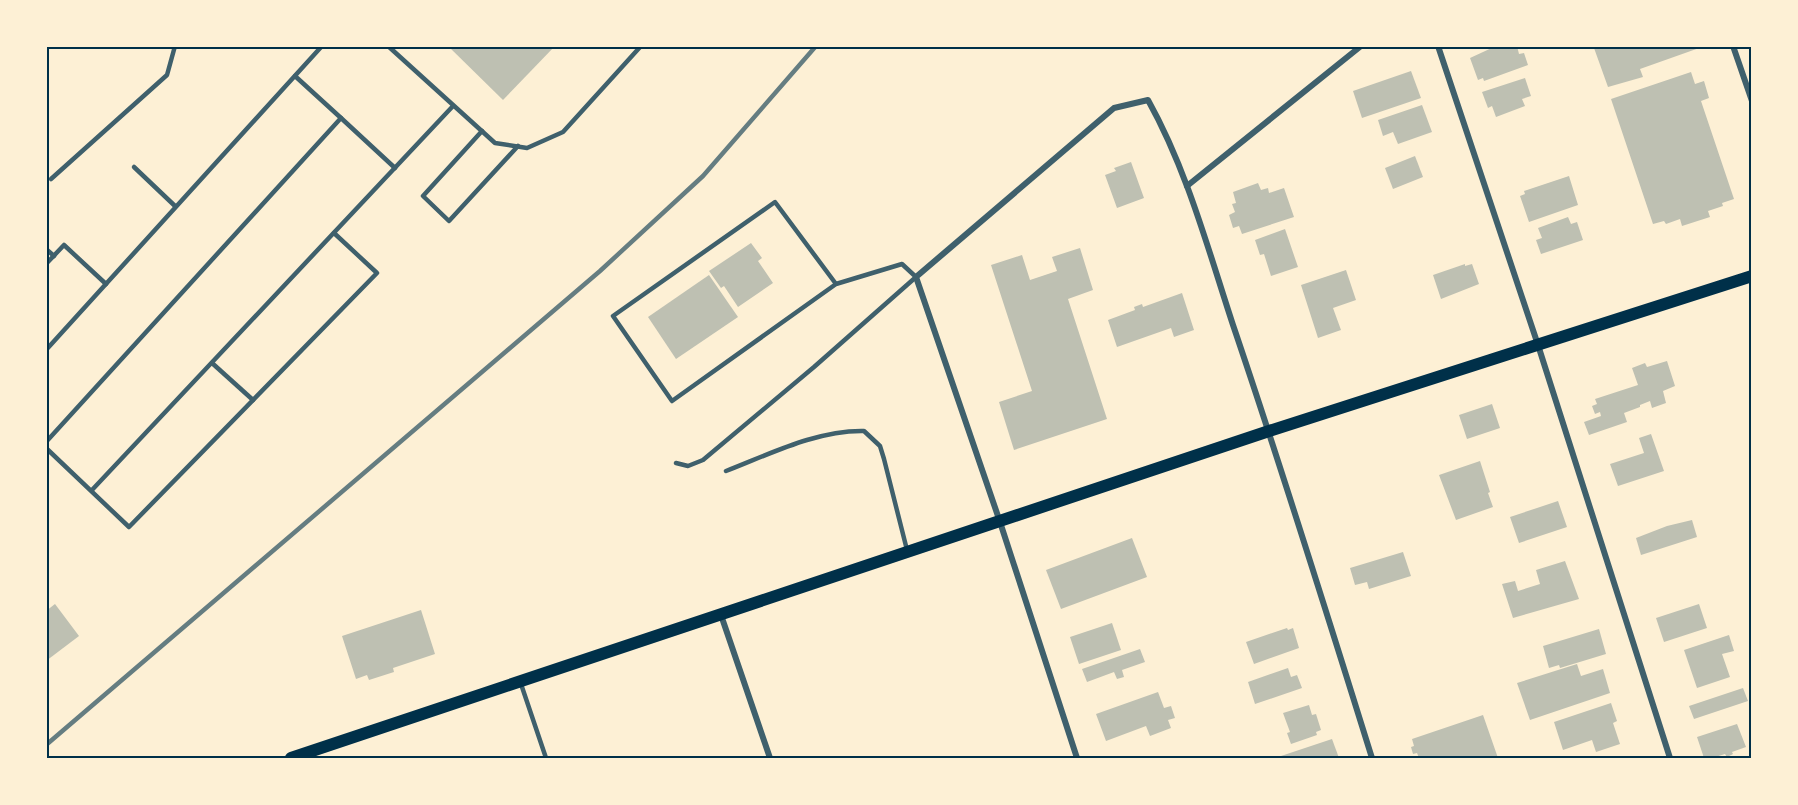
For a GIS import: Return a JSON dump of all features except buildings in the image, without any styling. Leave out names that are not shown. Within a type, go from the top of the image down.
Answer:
[{"type":"main road","points":[[291,759],[1269,431],[1752,276]]},
{"type":"street","points":[[1187,186],[1361,46]]},
{"type":"street","points":[[1438,46],[1538,345],[1670,759]]},
{"type":"street","points":[[1733,46],[1752,101]]},
{"type":"street","points":[[1077,759],[1000,522],[916,277],[1114,108],[1148,100],[1164,128],[1187,186],[1269,431],[1372,759]]},
{"type":"street","points":[[721,615],[770,759]]},
{"type":"lane","points":[[51,179],[167,75],[175,46]]},
{"type":"lane","points":[[46,350],[322,46]]},
{"type":"lane","points":[[388,46],[495,143],[527,148],[563,132],[641,46]]},
{"type":"lane","points":[[295,76],[395,168]]},
{"type":"lane","points":[[92,490],[453,106]]},
{"type":"lane","points":[[46,442],[341,118]]},
{"type":"lane","points":[[482,131],[423,196],[449,221],[518,146]]},
{"type":"lane","points":[[134,167],[175,206]]},
{"type":"lane","points":[[676,463],[688,466],[703,460],[916,277],[902,264],[836,284],[672,401],[613,316],[775,202],[836,284]]},
{"type":"lane","points":[[46,448],[129,527],[377,273],[334,233]]},
{"type":"lane","points":[[46,264],[64,245],[106,284]]},
{"type":"lane","points":[[46,249],[54,256]]},
{"type":"lane","points":[[212,363],[254,400]]},
{"type":"lane","points":[[726,471],[802,442],[849,431],[864,431],[880,446],[908,553]]},
{"type":"lane","points":[[520,681],[546,759]]},
{"type":"railway","points":[[46,745],[600,271],[703,176],[816,46]]}]
